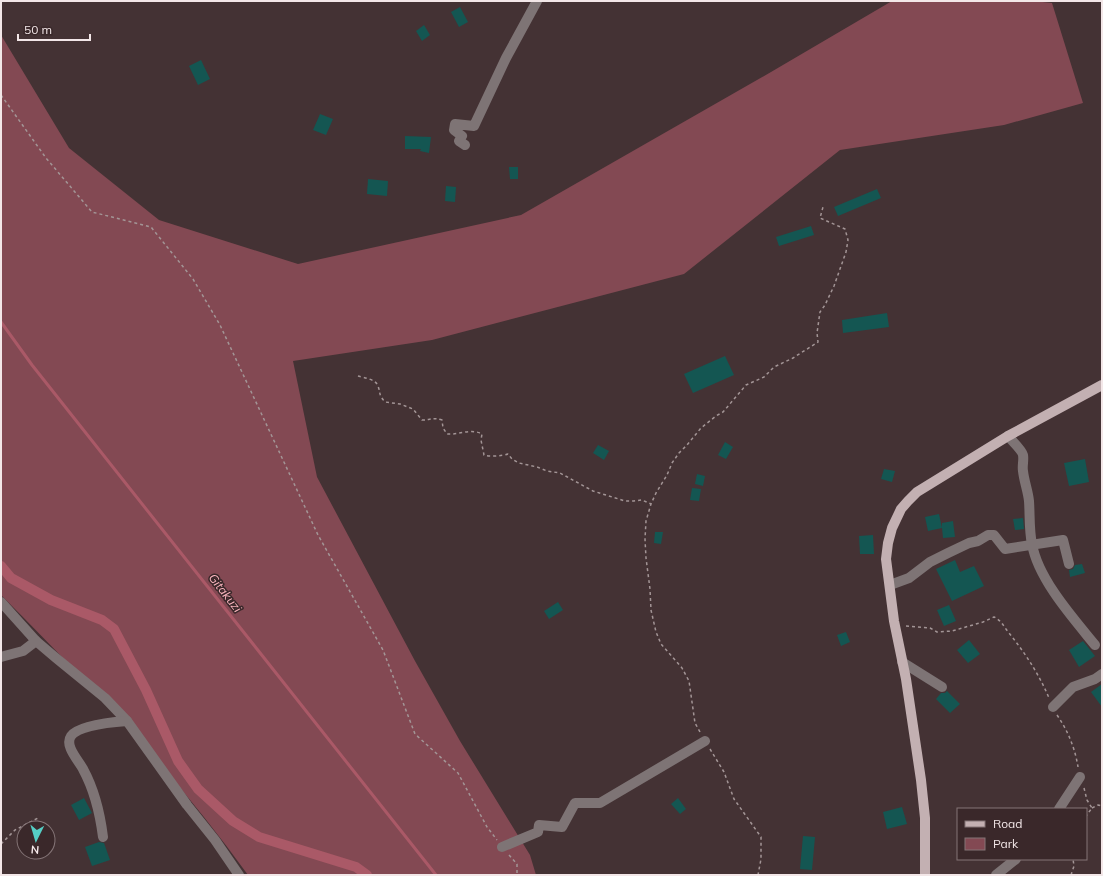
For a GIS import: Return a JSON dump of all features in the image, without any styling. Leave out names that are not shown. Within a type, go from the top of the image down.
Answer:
[{"type":"main road","points":[[925,875],[925,818],[921,780],[895,628],[886,559],[888,543],[894,524],[901,509],[917,492],[1008,436],[1102,385]]},
{"type":"street","points":[[465,145],[459,141],[462,136],[454,130],[455,124],[474,126],[506,58],[537,1]]},
{"type":"street","points":[[1008,436],[1022,452],[1023,456],[1023,470],[1029,500],[1032,545],[1042,574],[1065,609],[1095,645]]},
{"type":"street","points":[[890,585],[909,578],[930,562],[948,552],[969,543],[978,541],[991,534],[994,534],[1005,548],[1063,540],[1069,564]]},
{"type":"street","points":[[1,602],[36,641],[105,698],[127,721],[186,805],[215,840],[239,875]]},
{"type":"street","points":[[1,657],[23,651],[36,641]]},
{"type":"street","points":[[902,662],[942,687]]},
{"type":"street","points":[[1053,707],[1072,687],[1095,679],[1102,674]]},
{"type":"street","points":[[104,837],[100,812],[94,793],[83,769],[71,751],[69,742],[71,736],[78,731],[106,723],[127,721]]},
{"type":"street","points":[[502,847],[538,832],[539,825],[562,827],[576,803],[600,803],[705,741]]},
{"type":"street","points":[[1059,808],[1080,777]]},
{"type":"street","points":[[996,875],[1015,860]]},
{"type":"path","points":[[1,95],[46,158],[92,212],[151,227],[193,279],[220,325],[318,535],[383,650],[415,734],[458,773],[487,827],[516,864],[517,875]]},
{"type":"path","points":[[758,875],[761,837],[734,799],[724,772],[695,723],[689,681],[682,668],[661,644],[656,632],[650,610],[650,589],[645,540],[646,521],[651,504],[672,463],[701,428],[723,412],[746,385],[764,377],[774,367],[793,358],[818,342],[817,333],[820,312],[839,276],[848,240],[845,229],[820,218],[823,207]]},
{"type":"path","points":[[358,376],[376,382],[379,388],[379,395],[385,402],[400,404],[413,409],[422,420],[434,418],[442,420],[443,428],[447,434],[477,431],[482,434],[481,440],[484,455],[488,457],[504,456],[508,454],[512,459],[519,463],[560,473],[593,490],[625,501],[642,500],[651,504]]},
{"type":"path","points":[[895,628],[917,626],[930,628],[937,632],[952,630],[983,622],[994,617],[998,619],[1018,644],[1035,669],[1064,726],[1075,752],[1080,777],[1087,800],[1092,808]]},
{"type":"path","points":[[1087,815],[1092,808],[1098,805],[1102,806]]},
{"type":"path","points":[[1,844],[15,830],[38,818]]},
{"type":"path","points":[[1070,875],[1074,866],[1072,860]]},
{"type":"green space","points":[[892,1],[1033,1],[1052,3],[1083,103],[1004,125],[840,150],[684,274],[432,340],[293,361],[317,477],[415,661],[460,741],[530,855],[536,875],[248,875],[161,765],[99,696],[1,595],[1,35],[69,148],[159,220],[298,264],[521,215]]},
{"type":"building","points":[[460,7],[468,22],[459,27],[451,12]]},
{"type":"building","points":[[424,25],[430,35],[422,41],[416,31]]},
{"type":"building","points":[[201,60],[210,79],[198,85],[189,66]]},
{"type":"building","points":[[320,114],[333,119],[326,135],[313,130]]},
{"type":"building","points":[[405,136],[431,137],[429,153],[420,151],[421,149],[405,149]]},
{"type":"building","points":[[509,167],[518,167],[518,179],[510,179]]},
{"type":"building","points":[[368,179],[388,181],[387,196],[367,194]]},
{"type":"building","points":[[446,186],[456,187],[455,202],[445,201]]},
{"type":"building","points":[[877,189],[881,198],[838,216],[834,207]]},
{"type":"building","points":[[811,226],[814,235],[779,246],[776,237]]},
{"type":"building","points":[[887,313],[889,327],[843,333],[842,320]]},
{"type":"building","points":[[725,356],[734,375],[693,393],[684,374]]},
{"type":"building","points":[[725,442],[733,447],[726,459],[718,455]]},
{"type":"building","points":[[598,445],[609,451],[604,460],[593,453]]},
{"type":"building","points":[[1085,459],[1089,482],[1069,486],[1064,463]]},
{"type":"building","points":[[884,469],[895,471],[892,482],[881,479]]},
{"type":"building","points":[[697,474],[705,476],[703,486],[695,484]]},
{"type":"building","points":[[692,488],[701,489],[699,501],[690,500]]},
{"type":"building","points":[[939,514],[942,528],[928,531],[925,517]]},
{"type":"building","points":[[1023,518],[1024,529],[1015,530],[1013,519]]},
{"type":"building","points":[[953,521],[955,537],[943,538],[942,523]]},
{"type":"building","points":[[655,532],[663,532],[661,544],[654,543]]},
{"type":"building","points":[[873,535],[874,554],[860,554],[859,536]]},
{"type":"building","points":[[955,560],[960,572],[974,566],[984,586],[952,601],[936,569]]},
{"type":"building","points":[[1082,564],[1085,573],[1070,577],[1069,570],[1073,569],[1075,565]]},
{"type":"building","points":[[558,602],[563,610],[549,619],[544,611]]},
{"type":"building","points":[[949,605],[956,621],[944,626],[937,610]]},
{"type":"building","points":[[846,632],[850,642],[841,646],[837,635]]},
{"type":"building","points":[[969,640],[980,654],[968,663],[957,650]]},
{"type":"building","points":[[1083,641],[1095,656],[1079,667],[1069,650]]},
{"type":"building","points":[[1102,684],[1102,707],[1091,692]]},
{"type":"building","points":[[947,691],[960,704],[950,713],[936,699],[941,693],[945,693]]},
{"type":"building","points":[[84,798],[92,813],[79,820],[71,805]]},
{"type":"building","points":[[678,798],[686,809],[680,814],[671,804]]},
{"type":"building","points":[[902,807],[907,824],[887,829],[883,812]]},
{"type":"building","points":[[803,836],[815,837],[812,870],[800,869]]},
{"type":"building","points":[[99,842],[104,843],[110,860],[92,866],[85,847]]},
{"type":"waterway","name":"Gitakuzi","points":[[1,322],[32,365],[436,875]]},
{"type":"waterway","points":[[1,566],[11,578],[51,600],[102,620],[114,629],[146,690],[178,761],[198,789],[233,821],[259,837],[356,867],[367,875]]}]
